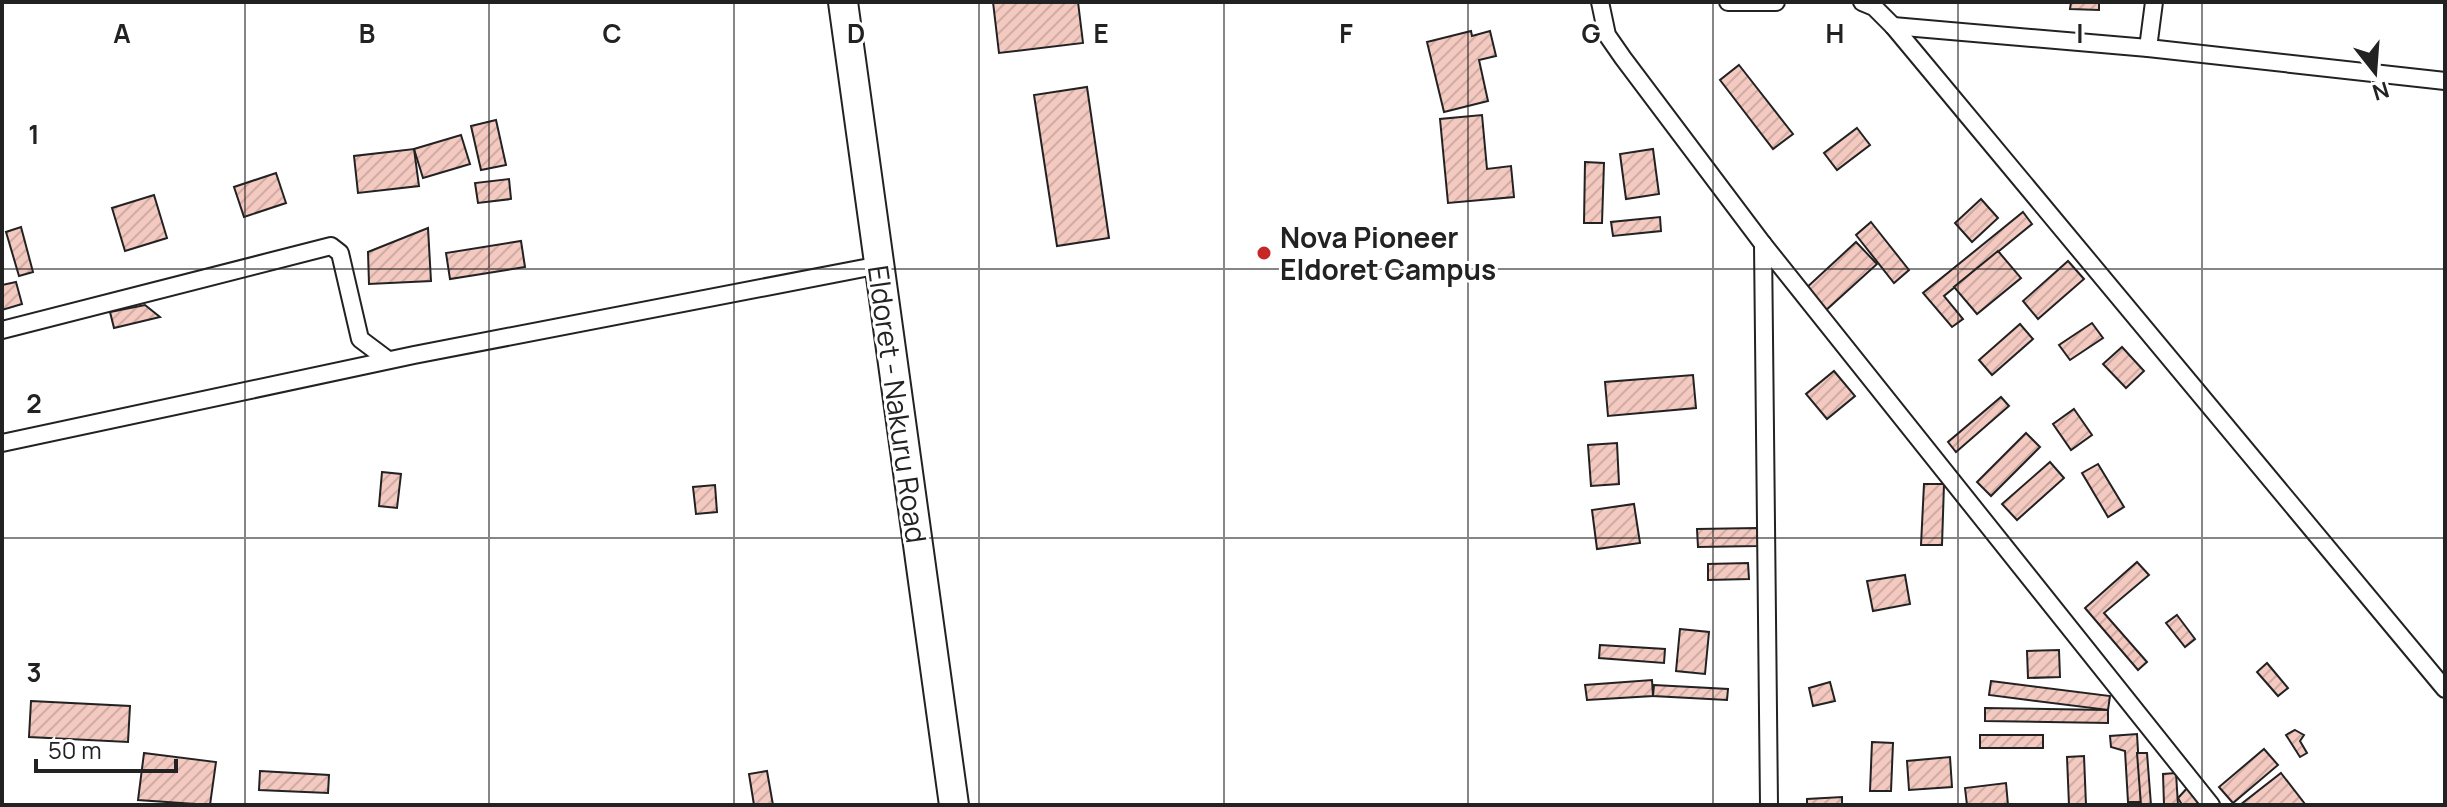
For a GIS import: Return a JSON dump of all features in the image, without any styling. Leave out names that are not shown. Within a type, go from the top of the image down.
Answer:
[{"type":"highway","name":"Eldoret - Nakuru Road","points":[[843,2],[954,805]]},
{"type":"street","points":[[1600,2],[1607,35],[1615,47],[1763,244],[2211,805]]},
{"type":"street","points":[[1728,2],[1776,2]]},
{"type":"street","points":[[1862,2],[1874,7],[1893,26],[2445,689]]},
{"type":"street","points":[[2148,48],[2154,2]]},
{"type":"street","points":[[1893,26],[2148,48],[2445,81]]},
{"type":"street","points":[[1763,244],[1769,805]]},
{"type":"street","points":[[2,330],[331,246],[340,253],[360,339],[388,360]]},
{"type":"street","points":[[2,443],[388,360],[880,265]]},
{"type":"building","points":[[993,2],[1078,2],[1083,43],[999,53]]},
{"type":"building","points":[[2071,2],[2099,2],[2099,10],[2070,9]]},
{"type":"building","points":[[1471,31],[1472,36],[1490,31],[1496,56],[1479,60],[1488,101],[1444,112],[1427,42]]},
{"type":"building","points":[[1739,65],[1793,134],[1773,149],[1720,80]]},
{"type":"building","points":[[1087,87],[1109,238],[1057,246],[1034,95]]},
{"type":"building","points":[[1482,115],[1487,169],[1511,166],[1514,197],[1448,203],[1440,119]]},
{"type":"building","points":[[496,120],[506,165],[481,170],[471,126]]},
{"type":"building","points":[[1857,128],[1870,145],[1837,170],[1824,153]]},
{"type":"building","points":[[461,135],[470,164],[423,178],[414,149]]},
{"type":"building","points":[[414,149],[419,186],[358,193],[354,156]]},
{"type":"building","points":[[1653,149],[1659,194],[1626,199],[1620,154]]},
{"type":"building","points":[[1585,162],[1604,163],[1602,223],[1584,223]]},
{"type":"building","points":[[276,173],[286,203],[244,217],[234,187]]},
{"type":"building","points":[[509,179],[511,199],[478,203],[475,183]]},
{"type":"building","points":[[154,195],[167,238],[125,251],[112,208]]},
{"type":"building","points":[[1981,199],[1998,218],[1972,242],[1955,223]]},
{"type":"building","points":[[2023,212],[2032,224],[1944,296],[1963,319],[1952,327],[1923,293]]},
{"type":"building","points":[[1660,217],[1661,231],[1613,236],[1611,222]]},
{"type":"building","points":[[1871,222],[1909,270],[1894,283],[1856,235]]},
{"type":"building","points":[[21,227],[33,272],[19,276],[6,232]]},
{"type":"building","points":[[428,228],[431,281],[369,284],[368,252]]},
{"type":"building","points":[[521,241],[525,267],[450,279],[446,253]]},
{"type":"building","points":[[1856,242],[1877,264],[1824,312],[1804,290]]},
{"type":"building","points":[[1998,251],[2021,278],[1977,314],[1954,287]]},
{"type":"building","points":[[2068,261],[2084,279],[2038,319],[2023,301]]},
{"type":"building","points":[[16,282],[22,304],[2,310],[2,285]]},
{"type":"building","points":[[145,305],[160,317],[114,328],[110,312]]},
{"type":"building","points":[[2092,323],[2103,338],[2070,360],[2059,345]]},
{"type":"building","points":[[2020,324],[2033,339],[1992,375],[1979,360]]},
{"type":"building","points":[[2122,347],[2144,371],[2126,388],[2103,364]]},
{"type":"building","points":[[1834,371],[1855,396],[1827,419],[1806,394]]},
{"type":"building","points":[[1693,375],[1696,408],[1608,416],[1605,382]]},
{"type":"building","points":[[2001,397],[2009,406],[1956,452],[1948,442]]},
{"type":"building","points":[[2074,409],[2092,435],[2071,450],[2053,424]]},
{"type":"building","points":[[2026,433],[2040,447],[1991,496],[1977,482]]},
{"type":"building","points":[[1617,443],[1619,484],[1591,486],[1588,445]]},
{"type":"building","points":[[2050,462],[2064,478],[2017,520],[2002,504]]},
{"type":"building","points":[[2098,464],[2124,507],[2108,517],[2082,473]]},
{"type":"building","points":[[382,472],[401,474],[397,508],[379,506]]},
{"type":"building","points":[[1924,484],[1944,484],[1942,545],[1921,545]]},
{"type":"building","points":[[715,485],[717,512],[696,514],[693,487]]},
{"type":"building","points":[[1634,504],[1640,543],[1597,549],[1592,510]]},
{"type":"building","points":[[1757,528],[1758,546],[1698,547],[1697,529]]},
{"type":"building","points":[[2137,562],[2149,575],[2104,613],[2147,662],[2138,670],[2085,608]]},
{"type":"building","points":[[1748,563],[1749,579],[1708,580],[1708,564]]},
{"type":"building","points":[[1905,575],[1910,604],[1873,611],[1867,581]]},
{"type":"building","points":[[2177,615],[2195,639],[2185,647],[2166,623]]},
{"type":"building","points":[[1680,629],[1709,632],[1705,674],[1676,671]]},
{"type":"building","points":[[1600,645],[1665,649],[1664,663],[1599,658]]},
{"type":"building","points":[[2059,650],[2060,677],[2028,678],[2027,651]]},
{"type":"building","points":[[2267,663],[2288,688],[2278,696],[2257,672]]},
{"type":"building","points":[[1652,680],[1653,696],[1587,700],[1585,685]]},
{"type":"building","points":[[1991,681],[2110,696],[2108,710],[1989,695]]},
{"type":"building","points":[[1830,682],[1835,701],[1813,706],[1809,688]]},
{"type":"building","points":[[1654,685],[1728,689],[1727,700],[1653,696]]},
{"type":"building","points":[[31,701],[130,706],[128,742],[29,737]]},
{"type":"building","points":[[1985,708],[2108,710],[2108,723],[1985,721]]},
{"type":"building","points":[[2295,730],[2304,735],[2300,741],[2307,753],[2300,757],[2286,735]]},
{"type":"building","points":[[2137,734],[2141,802],[2128,802],[2125,751],[2111,747],[2110,736]]},
{"type":"building","points":[[1980,735],[2043,735],[2043,748],[1980,748]]},
{"type":"building","points":[[1872,742],[1893,743],[1891,791],[1870,791]]},
{"type":"building","points":[[2264,749],[2278,765],[2233,803],[2219,787]]},
{"type":"building","points":[[144,753],[216,762],[210,805],[138,800]]},
{"type":"building","points":[[2137,753],[2147,753],[2151,805],[2141,805]]},
{"type":"building","points":[[2084,756],[2086,805],[2069,805],[2067,757]]},
{"type":"building","points":[[1950,757],[1952,787],[1909,790],[1907,761]]},
{"type":"building","points":[[260,771],[329,775],[328,793],[259,790]]},
{"type":"building","points":[[767,771],[773,805],[754,805],[749,774]]},
{"type":"building","points":[[2176,773],[2178,805],[2164,805],[2163,774]]},
{"type":"building","points":[[2281,773],[2305,804],[2240,805]]},
{"type":"building","points":[[2006,783],[2008,805],[1967,805],[1965,788]]},
{"type":"building","points":[[2188,787],[2201,805],[2182,805],[2178,798]]},
{"type":"building","points":[[1842,797],[1842,805],[1807,805],[1807,799]]},
{"type":"place","name":"Nova Pioneer Eldoret Campus","points":[[1264,253]]}]
